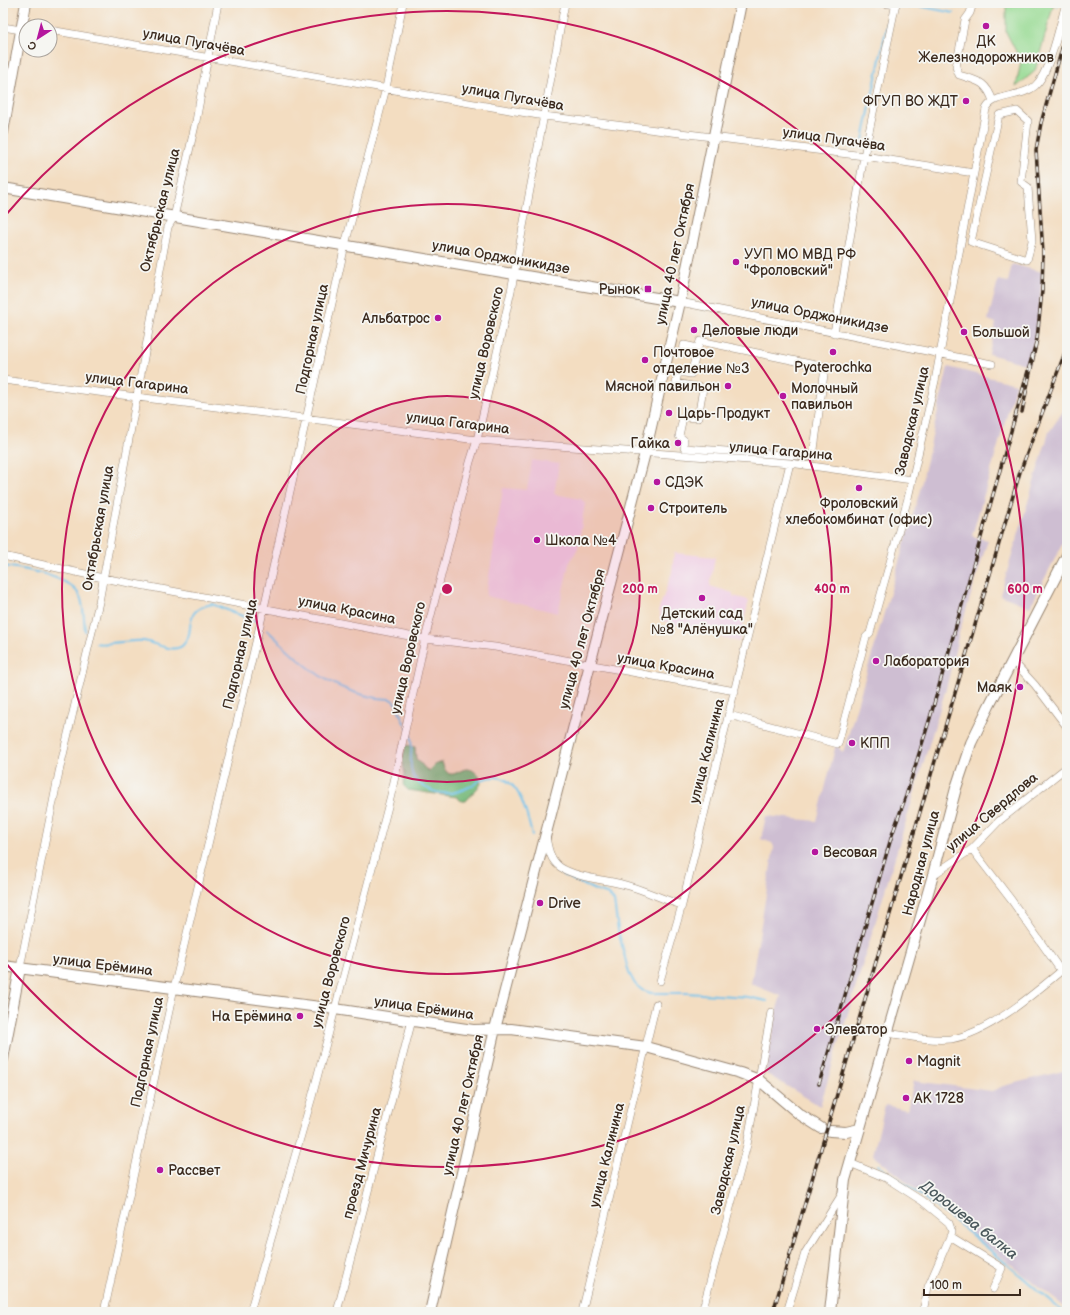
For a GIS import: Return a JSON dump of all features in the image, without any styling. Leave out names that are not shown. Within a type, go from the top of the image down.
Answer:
[{"type":"street","points":[[25,18],[26,3]]},
{"type":"street","name":"Октябрьская улица","points":[[3,1059],[59,772],[103,578],[168,227],[174,217],[208,58],[218,3]]},
{"type":"street","name":"Подгорная улица","points":[[104,1312],[174,988],[308,418],[345,245],[386,88],[403,3]]},
{"type":"street","name":"улица Воровского","points":[[250,1312],[308,1112],[335,1009],[390,795],[425,639],[470,462],[477,440],[514,274],[565,3]]},
{"type":"street","name":"улица 40 лет Октября","points":[[430,1312],[494,1029],[645,453],[680,302],[741,3]]},
{"type":"street","points":[[834,332],[864,156],[896,4],[883,3]]},
{"type":"street","points":[[973,3],[970,13],[965,20],[956,67],[959,75],[981,82],[989,89],[993,101],[1029,90],[1039,81],[1046,69],[1066,3]]},
{"type":"street","points":[[3,27],[18,27]]},
{"type":"street","name":"улица Пугачёва","points":[[58,31],[544,116],[714,136],[864,156],[974,173]]},
{"type":"street","points":[[3,132],[18,57]]},
{"type":"street","name":"Заводская улица","points":[[729,715],[838,744],[866,637],[870,633],[912,480],[940,353],[986,109],[993,101]]},
{"type":"street","points":[[1017,111],[1028,121],[1021,182],[1028,187],[1032,241],[1027,260],[971,242],[999,115],[1017,111]]},
{"type":"street","name":"улица Орджоникидзе","points":[[3,188],[680,302],[992,364]]},
{"type":"street","points":[[700,340],[825,367],[813,458],[684,448],[684,440],[679,436],[683,417],[698,418],[703,388],[676,384],[678,372],[691,374],[696,355],[683,352],[684,345],[698,348],[700,340]]},
{"type":"street","name":"улица Гагарина","points":[[3,380],[477,440],[790,463],[912,480]]},
{"type":"street","name":"улица Калинина","points":[[660,981],[682,904],[790,463]]},
{"type":"street","name":"Народная улица","points":[[831,1307],[842,1194],[933,875],[956,788],[971,743],[1012,660],[1067,555]]},
{"type":"street","name":"улица Красина","points":[[3,556],[103,578],[425,639],[495,647],[735,691]]},
{"type":"street","points":[[1012,660],[1035,685],[1067,728]]},
{"type":"street","name":"улица Свердлова","points":[[933,875],[972,849],[999,821],[1067,767]]},
{"type":"street","name":"улица 40 лет Октября","points":[[545,835],[549,853],[560,867],[569,872],[628,886],[682,904]]},
{"type":"street","points":[[972,849],[1012,900],[1061,971]]},
{"type":"street","name":"улица Ерёмина","points":[[3,966],[335,1009],[473,1030],[511,1029],[646,1047],[740,1073],[759,1080],[804,1118],[826,1130],[846,1132],[860,1129]]},
{"type":"street","points":[[887,1032],[914,1038],[951,1038],[983,1028],[1022,1002],[1067,966]]},
{"type":"street","name":"улица Калинина","points":[[582,1312],[639,1082],[656,1004]]},
{"type":"street","name":"Заводская улица","points":[[702,1312],[747,1145],[771,1012]]},
{"type":"street","name":"проезд Мичурина","points":[[337,1312],[412,1020]]},
{"type":"street","points":[[850,1164],[886,1178],[922,1201],[949,1223],[952,1232],[928,1287],[923,1312]]},
{"type":"street","name":"Народная улица","points":[[787,1312],[805,1254],[842,1194]]},
{"type":"street","points":[[950,1236],[1002,1268],[993,1289]]},
{"type":"shaded area","points":[[1012,264],[1042,272],[1039,315],[1029,365],[989,354],[996,323],[988,320],[998,280],[1008,282]]},
{"type":"shaded area","points":[[948,367],[1016,384],[972,536],[988,540],[959,633],[947,685],[820,1106],[765,1073],[776,1012],[781,996],[751,984],[774,847],[772,843],[761,839],[766,816],[817,821],[836,744],[843,753],[919,494]]},
{"type":"shaded area","points":[[1064,410],[1067,411],[1067,535],[1030,607],[1000,595],[1049,432]]},
{"type":"shaded area","name":"Школа №4","points":[[532,460],[559,464],[554,494],[581,499],[585,503],[578,548],[569,564],[558,613],[486,596],[503,488],[527,490]]},
{"type":"shaded area","name":"Детский сад №8 \"Алёнушка\"","points":[[674,553],[715,557],[710,586],[733,593],[733,596],[749,600],[739,642],[660,620],[660,612],[658,612],[672,572]]},
{"type":"shaded area","points":[[1067,1070],[1067,1309],[873,1155],[885,1105],[907,1110],[914,1081],[992,1091],[1003,1086]]},
{"type":"green space","points":[[1006,3],[1054,3],[1035,71],[1016,87],[1021,61],[1006,32]]},
{"type":"green space","points":[[406,745],[415,747],[416,759],[429,771],[436,764],[442,762],[445,770],[451,774],[464,769],[473,771],[479,775],[481,784],[466,801],[461,801],[457,797],[408,790],[403,785],[405,774],[403,756]]},
{"type":"waterway","points":[[903,3],[954,13]]},
{"type":"waterway","points":[[863,140],[891,6]]},
{"type":"waterway","points":[[3,566],[47,575],[59,579],[69,585],[76,591],[81,599],[85,631]]},
{"type":"waterway","name":"Дорошева балка","points":[[96,643],[105,644],[144,641],[164,647],[179,647],[183,645],[187,639],[192,616],[202,607],[212,604],[255,621]]},
{"type":"waterway","name":"Дорошева балка","points":[[267,630],[304,664],[325,679],[355,693],[389,699],[395,702],[405,724]]},
{"type":"waterway","name":"Дорошева балка","points":[[407,727],[410,733],[411,741],[412,771],[414,778],[420,784],[432,791],[439,793],[451,793],[464,789],[481,780],[493,777],[503,779],[511,784],[518,792],[527,814],[532,835]]},
{"type":"waterway","name":"Дорошева балка","points":[[550,865],[563,875],[609,895],[614,901],[618,930],[629,973],[635,984],[642,990],[651,993],[687,993],[748,997],[767,1001]]},
{"type":"waterway","name":"Дорошева балка","points":[[878,1165],[949,1217],[1063,1312]]},
{"type":"railway","points":[[1037,339],[1042,291],[1043,253],[1036,150],[1041,123],[1067,31]]},
{"type":"railway","points":[[819,1084],[892,835],[906,796],[930,718],[1037,339],[1022,412]]},
{"type":"railway","points":[[773,1312],[1020,472],[1067,347]]},
{"type":"place","name":"ДК Железнодорожников","points":[[986,26]]},
{"type":"place","name":"ФГУП ВО ЖДТ","points":[[966,101]]},
{"type":"place","name":"УУП МО МВД РФ \"Фроловский\"","points":[[736,262]]},
{"type":"place","name":"Рынок","points":[[648,289]]},
{"type":"place","name":"Альбатрос","points":[[438,318]]},
{"type":"place","name":"Деловые люди","points":[[694,330]]},
{"type":"place","name":"Большой","points":[[964,332]]},
{"type":"place","name":"Pyaterochka","points":[[833,352]]},
{"type":"place","name":"Почтовое отделение №3","points":[[645,360]]},
{"type":"place","name":"Мясной павильон","points":[[728,386]]},
{"type":"place","name":"Молочный павильон","points":[[783,396]]},
{"type":"place","name":"Царь-Продукт","points":[[669,413]]},
{"type":"place","name":"Гайка","points":[[678,443]]},
{"type":"place","name":"СДЭК","points":[[657,482]]},
{"type":"place","name":"Фроловский хлебокомбинат (офис)","points":[[859,488]]},
{"type":"place","name":"Строитель","points":[[651,508]]},
{"type":"place","name":"Школа №4","points":[[537,540]]},
{"type":"place","name":"Детский сад №8 \"Алёнушка\"","points":[[702,598]]},
{"type":"place","name":"Лаборатория","points":[[876,661]]},
{"type":"place","name":"Маяк","points":[[1020,687]]},
{"type":"place","name":"КПП","points":[[852,743]]},
{"type":"place","name":"Весовая","points":[[815,852]]},
{"type":"place","name":"Drive","points":[[540,903]]},
{"type":"place","name":"На Ерёмина","points":[[300,1016]]},
{"type":"place","name":"Элеватор","points":[[817,1029]]},
{"type":"place","name":"Magnit","points":[[909,1061]]},
{"type":"place","name":"АК 1728","points":[[906,1098]]},
{"type":"place","name":"Рассвет","points":[[160,1170]]}]
